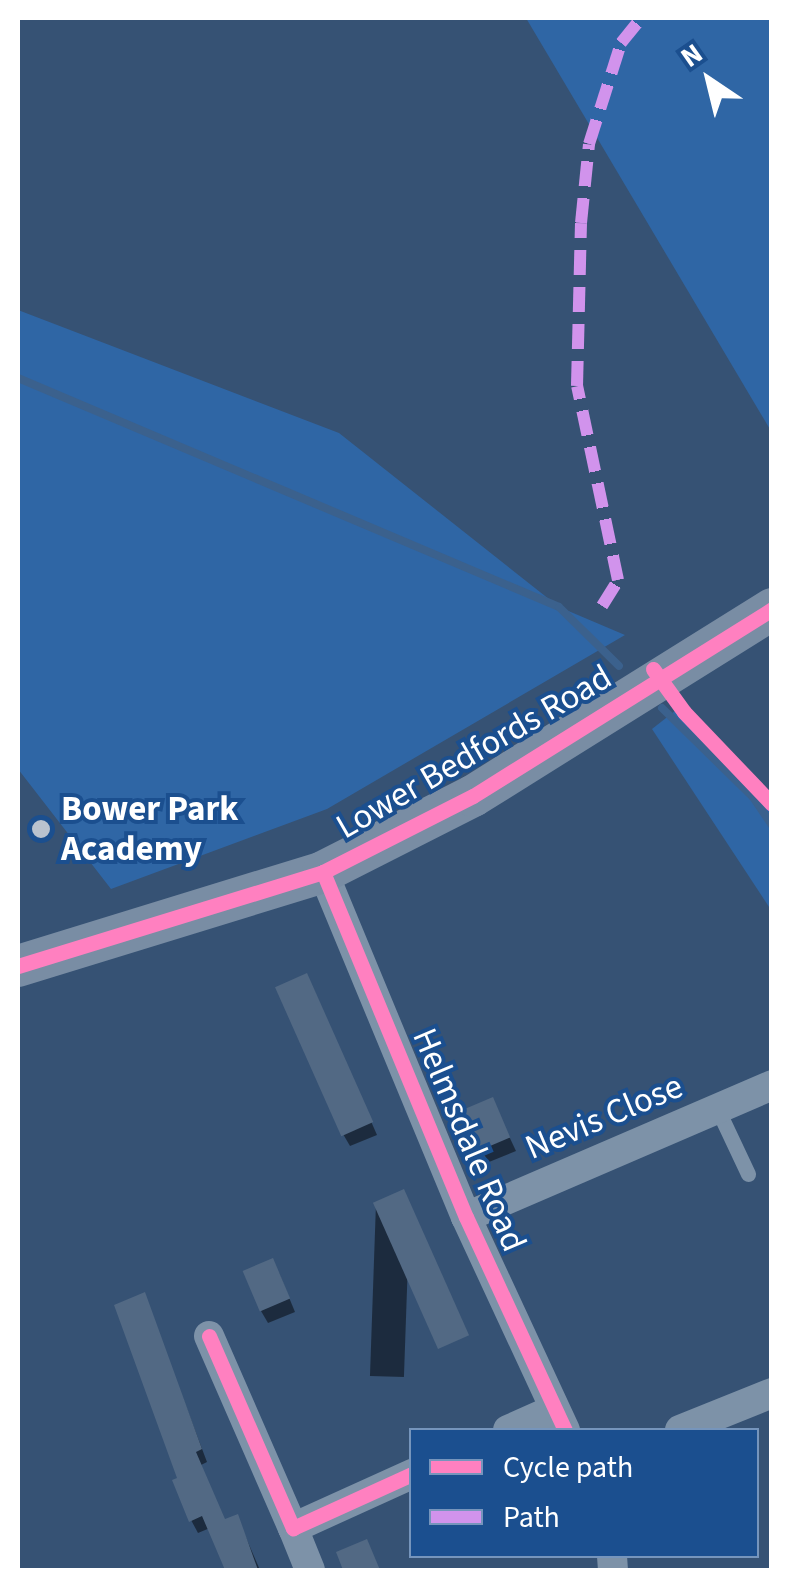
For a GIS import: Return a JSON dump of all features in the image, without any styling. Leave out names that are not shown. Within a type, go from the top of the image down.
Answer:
[{"type":"street","name":"Lower Bedfords Road","points":[[18,966],[322,872],[473,796],[772,609]]},
{"type":"street","name":"Helmsdale Road","points":[[322,872],[466,1217],[560,1420]]},
{"type":"street","name":"Nevis Close","points":[[466,1217],[772,1085]]},
{"type":"street","points":[[208,1336],[310,1570]]},
{"type":"street","points":[[685,1428],[772,1393]]},
{"type":"street","points":[[518,1428],[560,1420]]},
{"type":"street","points":[[293,1528],[409,1475]]},
{"type":"lane","points":[[717,1108],[748,1174]]},
{"type":"shaded area","points":[[526,18],[771,18],[771,431]]},
{"type":"shaded area","points":[[18,310],[339,433],[559,607],[625,635],[327,809],[111,889],[18,769]]},
{"type":"shaded area","points":[[680,707],[771,797],[771,910],[652,729]]},
{"type":"building","points":[[307,973],[373,1122],[341,1136],[275,987]]},
{"type":"building","points":[[493,1097],[510,1138],[479,1151],[462,1110]]},
{"type":"building","points":[[404,1189],[469,1335],[438,1349],[373,1203]]},
{"type":"building","points":[[273,1258],[290,1299],[260,1311],[243,1271]]},
{"type":"building","points":[[145,1292],[202,1449],[196,1452],[225,1519],[238,1514],[258,1570],[225,1570],[202,1516],[189,1522],[172,1480],[177,1478],[114,1305]]},
{"type":"building","points":[[367,1539],[380,1570],[343,1570],[336,1552]]},
{"type":"waterway","points":[[18,378],[559,607],[619,666]]},
{"type":"waterway","points":[[662,708],[753,797],[772,825]]},
{"type":"marked path","points":[[602,606],[618,580],[577,386],[581,223],[589,144],[621,43],[641,18]]},
{"type":"cycle path","points":[[18,966],[323,872],[473,796],[772,609]]},
{"type":"cycle path","points":[[653,669],[684,712],[772,804]]},
{"type":"cycle path","points":[[323,872],[466,1217],[564,1428]]},
{"type":"cycle path","points":[[209,1336],[293,1528],[409,1475]]},
{"type":"place","name":"Bower Park Academy","points":[[41,829]]}]
